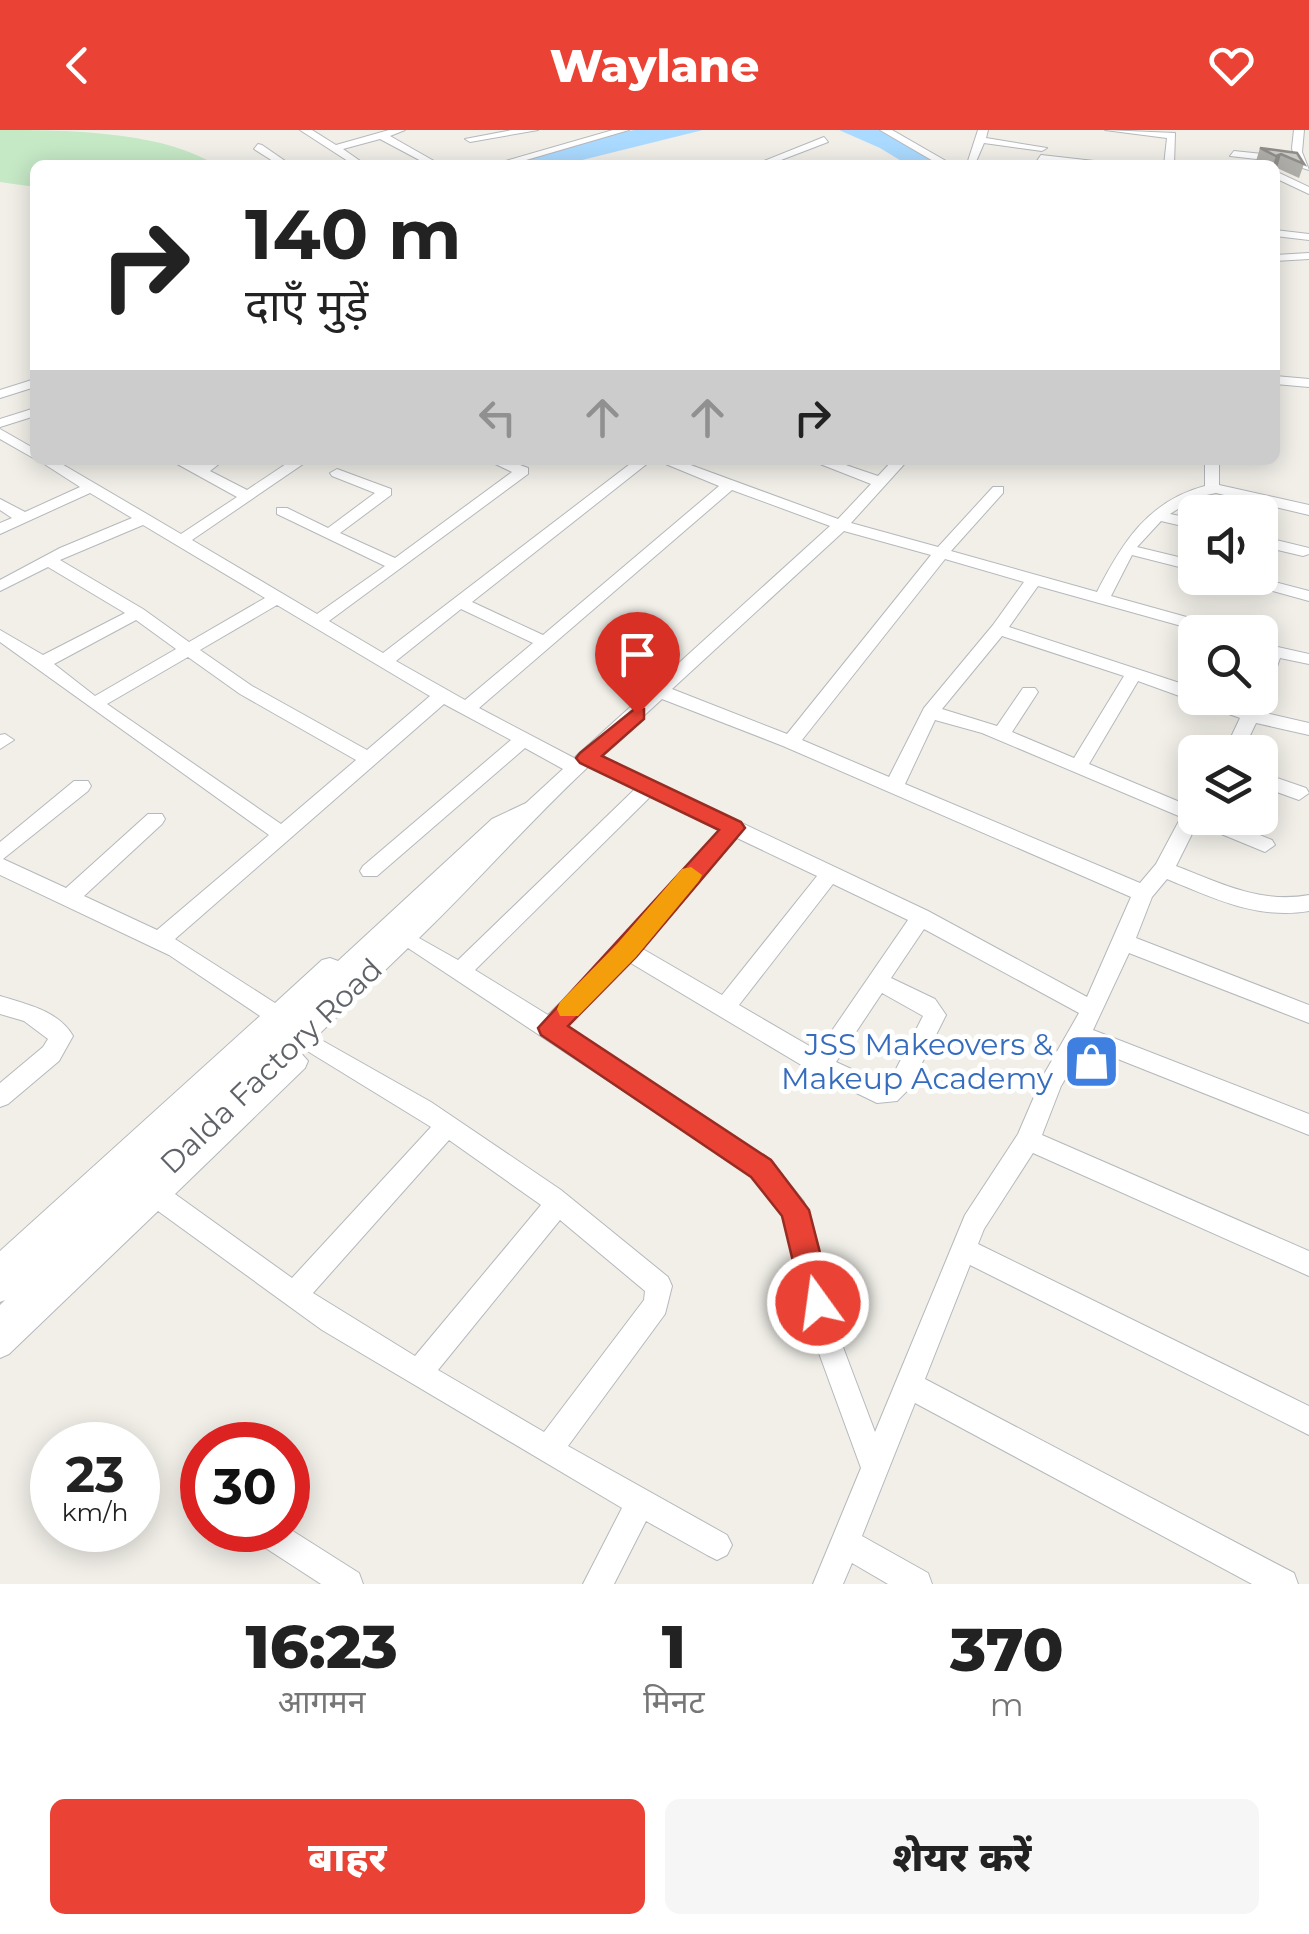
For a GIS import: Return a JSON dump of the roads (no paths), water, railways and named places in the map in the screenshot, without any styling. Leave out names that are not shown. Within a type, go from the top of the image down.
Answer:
[{"type":"street","points":[[292,130],[340,160]]},
{"type":"street","points":[[305,130],[353,160]]},
{"type":"street","points":[[333,148],[400,130]]},
{"type":"street","points":[[516,160],[624,130]]},
{"type":"street","points":[[886,130],[940,160]]},
{"type":"street","points":[[972,160],[982,135],[1041,157],[1047,130]]},
{"type":"street","points":[[1110,130],[1172,135],[1169,160]]},
{"type":"street","points":[[1300,130],[1295,145],[1309,191]]},
{"type":"street","points":[[467,135],[536,134]]},
{"type":"street","points":[[381,135],[427,160]]},
{"type":"street","points":[[467,135],[478,152]]},
{"type":"street","points":[[772,160],[824,140]]},
{"type":"street","points":[[1295,145],[1309,146]]},
{"type":"street","points":[[258,148],[278,160]]},
{"type":"street","points":[[1248,160],[1233,151],[1303,164]]},
{"type":"street","points":[[1280,176],[1309,191]]},
{"type":"street","points":[[1280,234],[1309,237]]},
{"type":"street","points":[[1280,258],[1308,257]]},
{"type":"street","points":[[1280,380],[1309,382]]},
{"type":"street","points":[[0,394],[30,385]]},
{"type":"street","points":[[0,423],[30,414]]},
{"type":"street","points":[[0,433],[30,452]]},
{"type":"street","points":[[54,465],[467,708],[525,738],[648,788],[920,917],[1085,1021],[1309,1125]]},
{"type":"street","points":[[187,465],[248,496]]},
{"type":"street","points":[[199,471],[209,465]]},
{"type":"street","points":[[182,540],[294,465]]},
{"type":"street","points":[[507,465],[523,471]]},
{"type":"street","points":[[318,620],[532,465]]},
{"type":"street","points":[[384,660],[635,465]]},
{"type":"street","points":[[678,465],[841,525],[1178,620]]},
{"type":"street","points":[[831,465],[880,482]]},
{"type":"street","name":"Dalda Factory Road","points":[[0,1322],[411,930],[506,828],[662,692],[841,525],[896,465]]},
{"type":"street","points":[[1212,465],[1212,488]]},
{"type":"street","points":[[329,534],[386,492],[338,473]]},
{"type":"street","points":[[467,708],[731,483]]},
{"type":"street","points":[[0,530],[92,486]]},
{"type":"street","points":[[1102,598],[1141,526],[1212,488],[1309,509]]},
{"type":"street","points":[[790,742],[998,490]]},
{"type":"street","points":[[0,504],[24,518]]},
{"type":"street","points":[[282,510],[396,565]]},
{"type":"street","points":[[1156,515],[1178,520]]},
{"type":"street","points":[[0,586],[48,560],[146,518]]},
{"type":"street","points":[[1278,545],[1304,552]]},
{"type":"street","points":[[1127,549],[1178,562]]},
{"type":"street","points":[[48,560],[137,612],[246,690],[368,758]]},
{"type":"street","points":[[894,787],[930,712],[999,629],[1035,578]]},
{"type":"street","points":[[1278,588],[1309,596]]},
{"type":"street","points":[[94,704],[278,597]]},
{"type":"street","points":[[459,602],[542,641]]},
{"type":"street","points":[[42,663],[137,612]]},
{"type":"street","points":[[999,629],[1178,688]]},
{"type":"street","points":[[0,635],[283,835]]},
{"type":"street","points":[[1278,653],[1309,660]]},
{"type":"street","points":[[1078,766],[1136,672]]},
{"type":"street","points":[[662,692],[790,742],[1143,893]]},
{"type":"street","points":[[1002,734],[1029,692]]},
{"type":"street","points":[[160,941],[443,695]]},
{"type":"street","points":[[930,712],[1002,734],[1178,806]]},
{"type":"street","points":[[1278,713],[1309,729]]},
{"type":"street","points":[[370,871],[525,738]]},
{"type":"street","points":[[0,853],[81,786]]},
{"type":"street","points":[[1278,786],[1299,794]]},
{"type":"street","points":[[458,972],[648,788]]},
{"type":"street","points":[[69,898],[156,819]]},
{"type":"street","points":[[0,1346],[313,1045],[411,930],[493,868],[506,828]]},
{"type":"street","points":[[0,1268],[463,845],[506,828]]},
{"type":"street","points":[[550,1028],[627,950],[734,828]]},
{"type":"street","points":[[828,1584],[974,1223],[1028,1140],[1051,1083],[1124,942],[1143,893],[1164,869],[1181,835]]},
{"type":"street","points":[[1244,835],[1264,844]]},
{"type":"street","points":[[0,866],[160,941],[276,1015]]},
{"type":"street","points":[[1164,869],[1256,904],[1292,908],[1309,903]]},
{"type":"street","points":[[726,1006],[830,874]]},
{"type":"street","points":[[820,1066],[920,917]]},
{"type":"street","points":[[411,930],[458,972],[761,1168],[795,1210],[825,1334],[874,1466]]},
{"type":"street","name":"Dalda Factory Road","points":[[0,1290],[411,930]]},
{"type":"street","points":[[1124,942],[1309,1014]]},
{"type":"street","points":[[627,950],[726,1006],[820,1066],[884,1095],[894,1091],[900,1082],[934,1021],[934,1012],[877,981]]},
{"type":"street","points":[[0,1005],[31,1014],[62,1036],[52,1054],[0,1098]]},
{"type":"street","points":[[313,1045],[447,1126],[558,1203],[659,1286],[656,1305],[548,1450]]},
{"type":"street","points":[[295,1294],[447,1126]]},
{"type":"street","points":[[1028,1140],[1309,1264]]},
{"type":"street","points":[[157,1196],[331,1321],[717,1545]]},
{"type":"street","points":[[418,1373],[558,1203]]},
{"type":"street","points":[[963,1250],[1309,1421]]},
{"type":"street","points":[[907,1384],[1283,1584]]},
{"type":"street","points":[[598,1584],[641,1502]]},
{"type":"street","points":[[845,1542],[918,1584]]},
{"type":"street","points":[[298,1552],[348,1584]]},
{"type":"water","points":[[634,130],[703,130],[582,160],[520,160]]},
{"type":"water","points":[[839,130],[886,130],[939,160],[900,160]]},
{"type":"place","name":"JSS Makeovers & Makeup Academy","points":[[1092,1061]]}]
